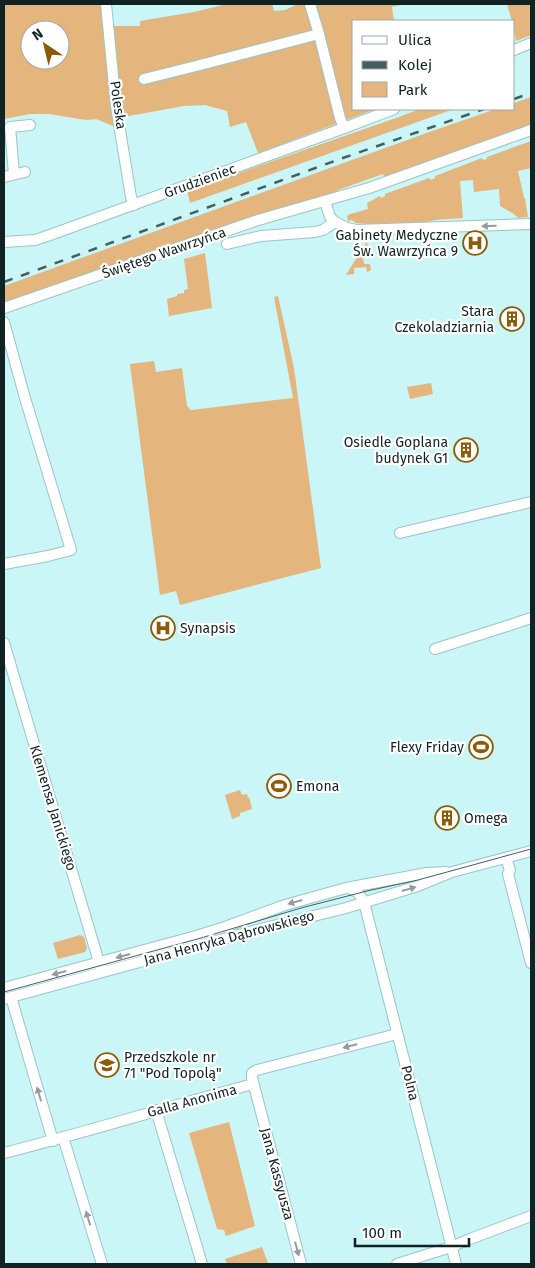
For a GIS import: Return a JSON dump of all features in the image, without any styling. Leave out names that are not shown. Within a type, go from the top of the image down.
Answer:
[{"type":"street","name":"Poleska","points":[[106,4],[116,106],[131,197],[134,205]]},
{"type":"street","points":[[310,4],[344,128]]},
{"type":"street","points":[[144,78],[319,34]]},
{"type":"street","points":[[515,50],[531,43]]},
{"type":"street","name":"Grudzieniec","points":[[4,242],[35,240],[56,233],[391,110]]},
{"type":"street","points":[[14,174],[10,127],[30,125]]},
{"type":"street","name":"Świętego Wawrzyńca","points":[[4,308],[255,221],[369,188],[531,130]]},
{"type":"street","points":[[325,201],[330,217],[335,222],[356,230],[531,224]]},
{"type":"street","name":"Świętego Wawrzyńca","points":[[227,244],[261,236],[316,232],[335,222]]},
{"type":"street","points":[[4,322],[71,550],[4,564]]},
{"type":"street","points":[[400,533],[531,502]]},
{"type":"street","points":[[435,649],[531,618]]},
{"type":"street","name":"Klemensa Janickiego","points":[[4,643],[100,968]]},
{"type":"street","name":"Jana Henryka Dąbrowskiego","points":[[4,988],[100,968],[364,902],[418,886],[452,872],[531,851]]},
{"type":"street","points":[[506,858],[510,870],[508,874],[531,963]]},
{"type":"street","name":"Jana Henryka Dąbrowskiego","points":[[7,998],[212,932],[285,905],[382,880],[427,872],[452,872]]},
{"type":"street","points":[[364,902],[366,894],[382,880]]},
{"type":"street","points":[[346,888],[356,891],[364,902]]},
{"type":"street","name":"Polna","points":[[364,902],[456,1264]]},
{"type":"street","points":[[7,998],[102,1264]]},
{"type":"street","name":"Galla Anonima","points":[[4,1153],[253,1084],[252,1076],[256,1070],[397,1034]]},
{"type":"street","name":"Jana Kassyusza","points":[[253,1084],[301,1264]]},
{"type":"street","points":[[156,1110],[202,1264]]},
{"type":"street","points":[[397,1264],[452,1247],[531,1216]]},
{"type":"green space","points":[[4,4],[103,4],[118,128],[96,119],[86,120],[49,114],[30,114],[4,119]]},
{"type":"green space","points":[[227,4],[272,4],[274,11],[285,10],[298,4],[405,4],[392,7],[394,20],[352,20],[352,110],[373,110],[258,153],[246,122],[230,127],[227,111],[205,105],[184,106],[123,117],[111,26],[140,26],[140,21],[194,12]]},
{"type":"green space","points":[[507,4],[531,4],[531,35],[516,41],[515,20],[512,20]]},
{"type":"green space","points":[[531,97],[531,124],[385,178],[383,174],[338,190],[338,192],[212,231],[4,304],[4,286],[432,131],[493,110],[515,110],[515,103]]},
{"type":"green space","points":[[417,110],[451,110],[190,203],[187,191]]},
{"type":"green space","points":[[531,141],[531,168],[518,171],[528,217],[518,218],[500,206],[499,189],[474,192],[473,180],[460,181],[463,218],[423,223],[369,226],[369,224],[348,221],[347,216],[368,209],[367,203],[380,196],[381,198],[385,194],[429,178],[431,180],[435,176],[482,158],[483,160],[487,159],[487,157]]},
{"type":"green space","points":[[367,241],[369,256],[363,257],[364,264],[370,264],[371,270],[367,272],[366,267],[354,268],[354,274],[346,275]]},
{"type":"green space","points":[[205,253],[212,308],[169,316],[167,299],[184,293],[184,290],[188,289],[184,259]]},
{"type":"green space","points":[[278,296],[294,368],[321,568],[180,605],[176,591],[160,595],[130,364],[154,361],[156,372],[182,368],[187,406],[191,410],[293,398],[274,297]]},
{"type":"green space","points":[[431,383],[433,394],[410,399],[407,387]]},
{"type":"green space","points":[[240,790],[242,795],[247,794],[249,797],[252,809],[240,813],[240,816],[232,819],[225,795]]},
{"type":"green space","points":[[80,935],[84,937],[87,948],[85,952],[58,959],[53,943]]},
{"type":"green space","points":[[229,1122],[255,1226],[226,1236],[224,1230],[217,1229],[189,1133]]},
{"type":"green space","points":[[262,1247],[268,1263],[227,1264],[225,1259]]},
{"type":"tram line","points":[[4,992],[201,938],[301,908],[418,880],[531,849]]},
{"type":"railway","points":[[515,99],[531,93]]},
{"type":"railway","points":[[4,282],[340,159],[481,110]]},
{"type":"place","name":"Gabinety Medyczne Św. Wawrzyńca 9","points":[[475,243]]},
{"type":"place","name":"Stara Czekoladziarnia","points":[[512,319]]},
{"type":"place","name":"Osiedle Goplana budynek G1","points":[[466,450]]},
{"type":"place","name":"Synapsis","points":[[163,628]]},
{"type":"place","name":"Flexy Friday","points":[[481,747]]},
{"type":"place","name":"Emona","points":[[279,786]]},
{"type":"place","name":"Omega","points":[[447,818]]},
{"type":"place","name":"Przedszkole nr 71 \"Pod Topolą\"","points":[[107,1065]]}]
